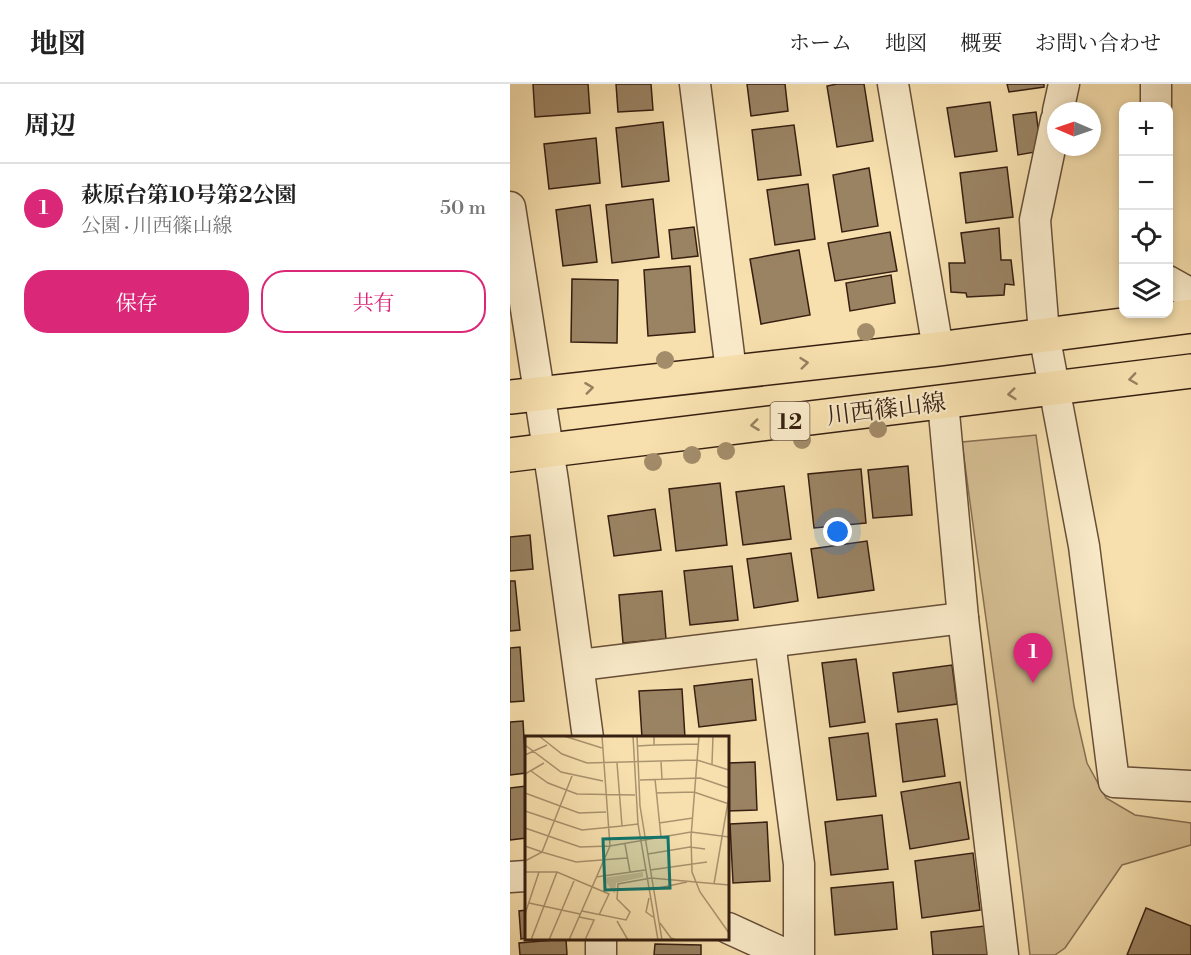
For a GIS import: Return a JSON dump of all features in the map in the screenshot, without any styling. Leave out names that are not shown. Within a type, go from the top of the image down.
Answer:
[{"type":"main road","name":"12","points":[[524,396],[938,349],[1191,316]]},
{"type":"main road","name":"川西篠山線","points":[[510,455],[1191,371]]},
{"type":"street","points":[[695,84],[731,371]]},
{"type":"street","points":[[893,84],[938,349]]},
{"type":"street","points":[[1060,102],[1064,84]]},
{"type":"street","points":[[1156,84],[1156,102]]},
{"type":"street","points":[[1048,156],[1035,219],[1055,333],[1114,782],[1191,786]]},
{"type":"street","points":[[510,207],[524,396],[548,450],[580,666],[588,736]]},
{"type":"street","points":[[1173,284],[1191,294]]},
{"type":"street","points":[[943,402],[963,618],[1003,955]]},
{"type":"street","points":[[580,666],[963,618]]},
{"type":"street","points":[[770,642],[800,864],[799,955]]},
{"type":"street","points":[[510,878],[525,876]]},
{"type":"street","points":[[729,928],[787,955]]},
{"type":"shaded area","points":[[1036,435],[1074,706],[1087,763],[1106,798],[1135,815],[1191,823],[1191,845],[1122,865],[1065,948],[1055,955],[1030,955],[962,442]]},
{"type":"building","points":[[533,84],[588,84],[590,113],[535,117]]},
{"type":"building","points":[[616,84],[651,84],[653,110],[618,112]]},
{"type":"building","points":[[747,84],[785,84],[788,111],[751,116]]},
{"type":"building","points":[[864,84],[873,141],[837,147],[827,86]]},
{"type":"building","points":[[1007,84],[1044,84],[1044,87],[1009,92]]},
{"type":"building","points":[[990,102],[997,151],[955,157],[947,108]]},
{"type":"building","points":[[1036,112],[1041,151],[1018,155],[1013,115]]},
{"type":"building","points":[[663,122],[669,181],[622,187],[616,128]]},
{"type":"building","points":[[794,125],[801,175],[758,180],[752,130]]},
{"type":"building","points":[[596,138],[600,183],[549,189],[544,144]]},
{"type":"building","points":[[1007,167],[1013,217],[966,223],[960,173]]},
{"type":"building","points":[[869,168],[878,226],[842,232],[833,175]]},
{"type":"building","points":[[808,184],[815,239],[775,245],[767,190]]},
{"type":"building","points":[[653,199],[659,257],[612,263],[606,205]]},
{"type":"building","points":[[590,205],[597,262],[563,266],[556,210]]},
{"type":"building","points":[[694,227],[698,256],[672,259],[669,230]]},
{"type":"building","points":[[999,228],[1001,260],[1011,260],[1014,285],[1005,284],[1004,295],[967,297],[966,293],[951,292],[949,263],[965,263],[961,233]]},
{"type":"building","points":[[890,232],[897,271],[835,281],[828,243]]},
{"type":"building","points":[[799,250],[810,315],[761,324],[750,259]]},
{"type":"building","points":[[690,266],[695,332],[648,336],[644,270]]},
{"type":"building","points":[[891,275],[895,303],[850,311],[846,283]]},
{"type":"building","points":[[572,279],[618,280],[617,343],[571,342]]},
{"type":"building","points":[[908,466],[912,515],[873,518],[868,470]]},
{"type":"building","points":[[861,469],[866,523],[814,528],[808,474]]},
{"type":"building","points":[[720,483],[727,545],[676,551],[669,489]]},
{"type":"building","points":[[784,486],[791,539],[743,545],[736,492]]},
{"type":"building","points":[[655,509],[661,550],[614,556],[608,516]]},
{"type":"building","points":[[530,535],[533,569],[510,571],[510,537]]},
{"type":"building","points":[[867,541],[874,590],[818,598],[811,549]]},
{"type":"building","points":[[791,553],[798,601],[754,608],[747,559]]},
{"type":"building","points":[[732,566],[738,620],[690,625],[684,571]]},
{"type":"building","points":[[510,581],[515,581],[520,630],[510,631]]},
{"type":"building","points":[[662,591],[666,639],[623,643],[619,595]]},
{"type":"building","points":[[520,647],[524,701],[510,702],[510,648]]},
{"type":"building","points":[[856,659],[865,722],[830,727],[822,663]]},
{"type":"building","points":[[952,665],[957,704],[898,712],[893,673]]},
{"type":"building","points":[[752,679],[756,720],[699,727],[694,686]]},
{"type":"building","points":[[682,689],[685,736],[642,736],[639,691]]},
{"type":"building","points":[[937,719],[945,776],[903,782],[896,724]]},
{"type":"building","points":[[523,721],[525,773],[510,775],[510,722]]},
{"type":"building","points":[[868,733],[876,796],[837,800],[829,738]]},
{"type":"building","points":[[755,762],[757,810],[729,811],[729,763]]},
{"type":"building","points":[[960,782],[969,839],[910,849],[901,792]]},
{"type":"building","points":[[525,786],[525,838],[510,840],[510,788]]},
{"type":"building","points":[[882,815],[888,869],[831,875],[825,822]]},
{"type":"building","points":[[767,822],[770,881],[733,883],[730,824]]},
{"type":"building","points":[[973,853],[980,910],[922,918],[915,861]]},
{"type":"building","points":[[893,882],[897,929],[835,935],[831,888]]},
{"type":"building","points":[[1146,908],[1191,926],[1191,955],[1127,955]]},
{"type":"building","points":[[525,910],[525,938],[521,939],[519,911]]},
{"type":"building","points":[[985,926],[988,955],[933,955],[931,932]]},
{"type":"building","points":[[566,940],[567,955],[520,955],[519,943]]},
{"type":"building","points":[[655,944],[701,945],[701,955],[654,955]]},
{"type":"place","name":"萩原台第10号第2公園","points":[[1033,683]]}]
